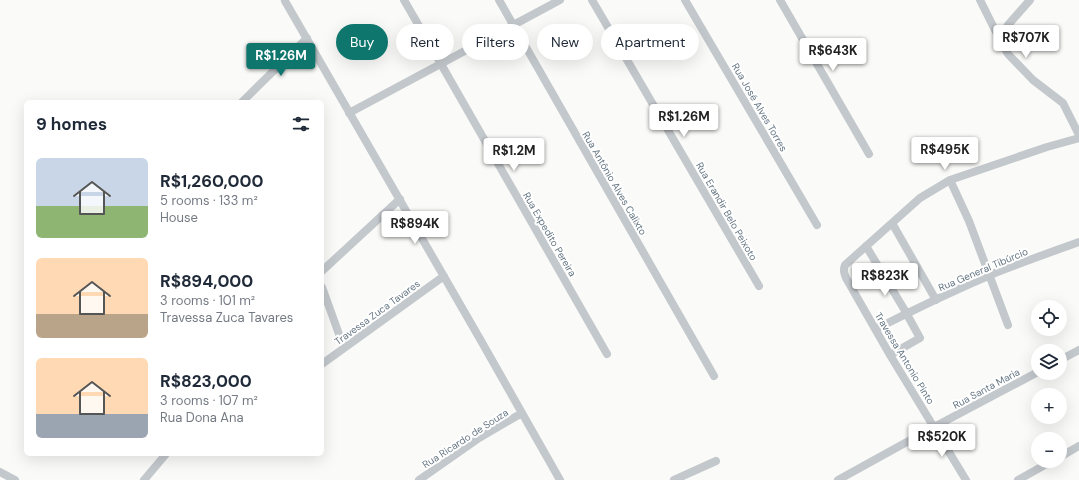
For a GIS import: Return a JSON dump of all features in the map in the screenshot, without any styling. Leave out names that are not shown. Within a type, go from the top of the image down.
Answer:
[{"type":"street","name":"Rua Expedito Pereira","points":[[404,0],[607,354]]},
{"type":"street","name":"Rua Antônio Alves Calixto","points":[[499,0],[512,24]]},
{"type":"street","points":[[515,24],[560,0]]},
{"type":"street","name":"Rua Erandir Belo Peixoto","points":[[592,0],[759,286]]},
{"type":"street","name":"Rua José Alves Torres","points":[[685,0],[817,225]]},
{"type":"street","points":[[780,0],[869,154]]},
{"type":"street","points":[[980,0],[1008,54],[1023,71],[1063,103],[1079,134]]},
{"type":"street","points":[[1000,40],[1008,25],[1030,0]]},
{"type":"street","points":[[285,1],[560,480]]},
{"type":"street","points":[[244,100],[306,38]]},
{"type":"street","points":[[350,113],[462,53]]},
{"type":"street","name":"Rua Antônio Alves Calixto","points":[[529,53],[714,376]]},
{"type":"street","points":[[890,354],[920,338],[866,246],[920,198],[950,180],[1079,138]]},
{"type":"street","points":[[950,180],[970,221],[1008,325]]},
{"type":"street","points":[[324,269],[400,199]]},
{"type":"street","points":[[892,224],[936,300]]},
{"type":"street","name":"Rua General Tibúrcio","points":[[876,329],[990,276],[1079,242]]},
{"type":"street","name":"Travessa Antonio Pinto","points":[[866,246],[845,265],[843,271],[844,274],[966,480]]},
{"type":"street","name":"Travessa Zuca Tavares","points":[[324,363],[444,276]]},
{"type":"street","points":[[324,293],[344,348]]},
{"type":"street","points":[[1067,356],[1079,350]]},
{"type":"street","name":"Rua Santa Maria","points":[[838,480],[934,426],[1031,376]]},
{"type":"street","name":"Rua Ricardo de Souza","points":[[419,480],[479,438],[522,413]]},
{"type":"street","points":[[1067,453],[1079,446]]},
{"type":"street","points":[[144,480],[164,456]]},
{"type":"street","points":[[674,480],[716,461]]},
{"type":"street","points":[[1018,480],[1039,468]]},
{"type":"street","points":[[0,472],[15,480]]}]
